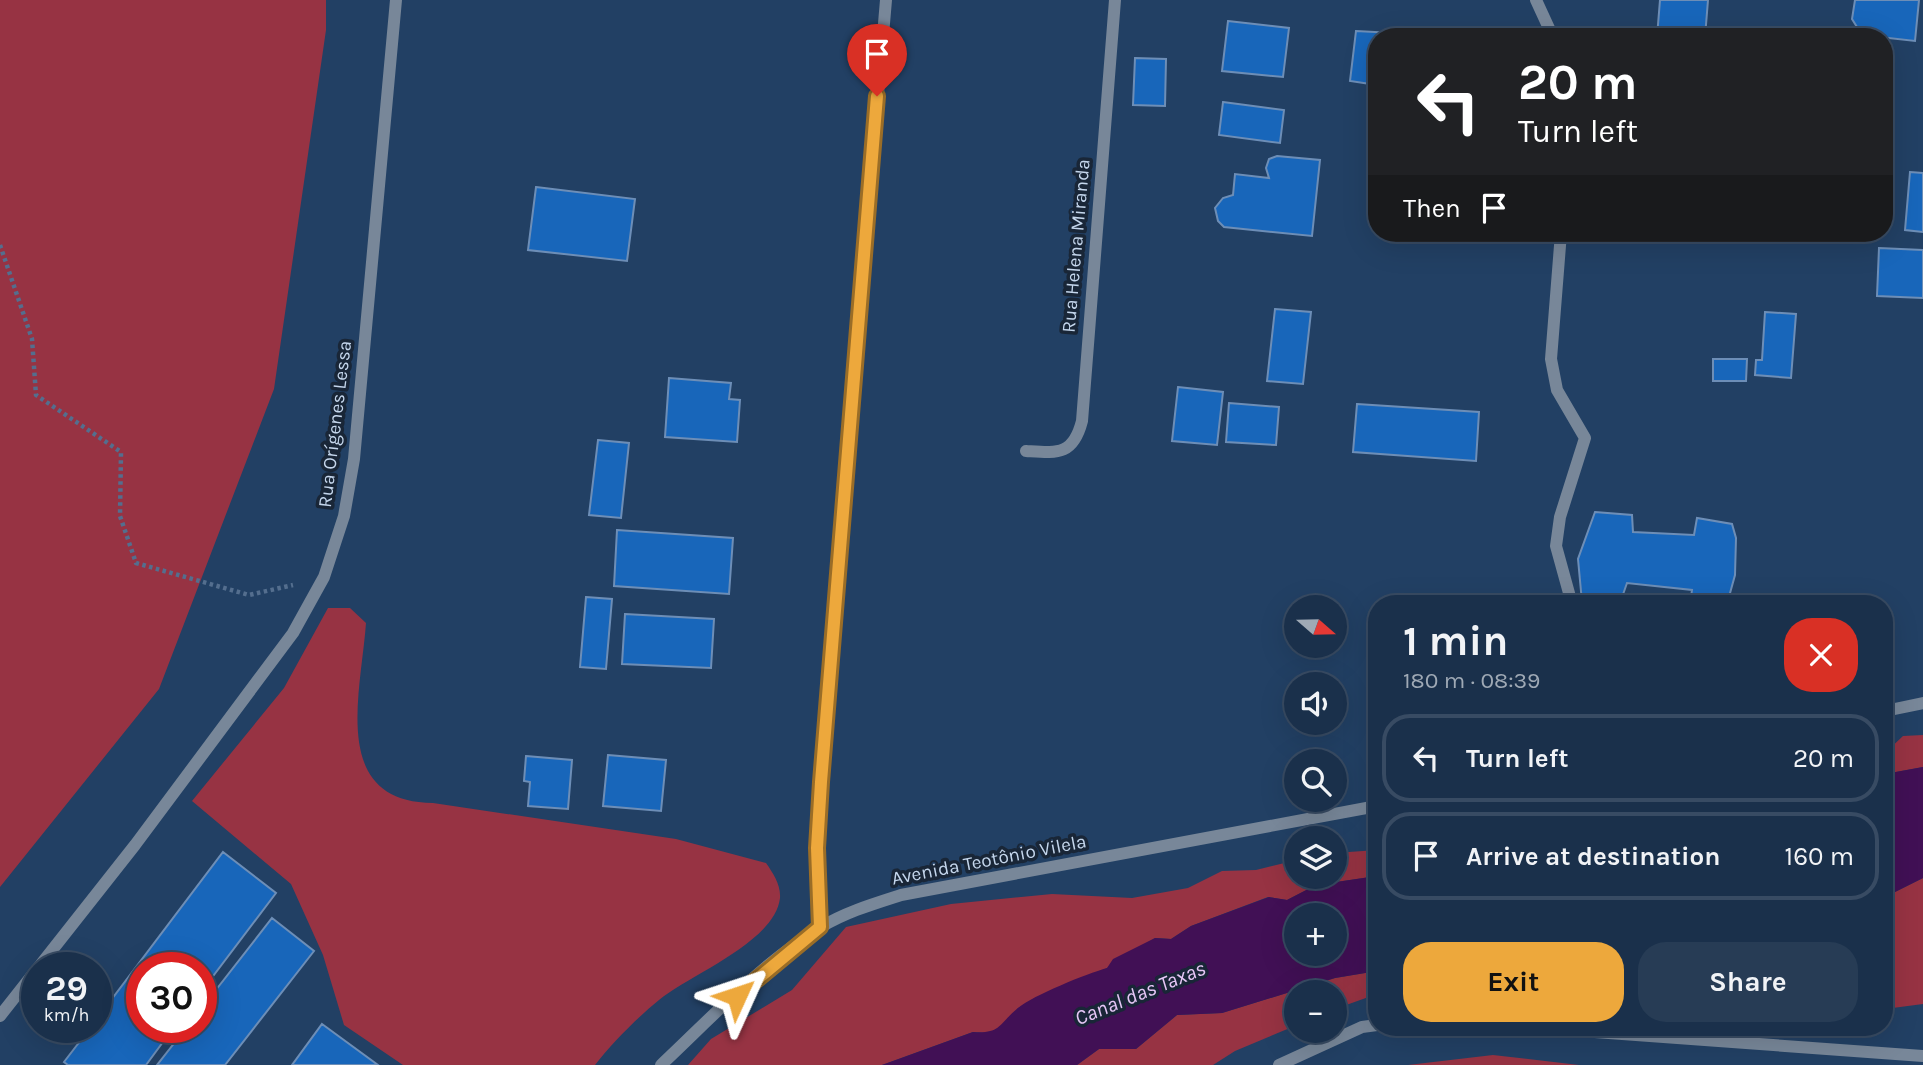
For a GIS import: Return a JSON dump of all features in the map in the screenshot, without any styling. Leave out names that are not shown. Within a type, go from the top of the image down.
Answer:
[{"type":"street","name":"Rua Orígenes Lessa","points":[[50,952],[135,845],[293,633],[324,577],[344,516],[354,459],[396,0]]},
{"type":"street","points":[[820,927],[817,848],[826,704],[886,0]]},
{"type":"street","name":"Rua Helena Miranda","points":[[1026,451],[1053,453],[1070,447],[1078,436],[1082,421],[1115,0]]},
{"type":"street","points":[[1536,0],[1549,28]]},
{"type":"street","points":[[1560,242],[1551,359],[1558,390],[1584,438],[1560,517],[1556,546],[1570,595]]},
{"type":"street","points":[[1893,709],[1923,703]]},
{"type":"street","name":"Avenida Teotônio Vilela","points":[[661,1065],[771,965],[820,927],[860,908],[901,895],[1368,808]]},
{"type":"street","name":"Rua Orígenes Lessa","points":[[0,1016],[21,989]]},
{"type":"street","points":[[1279,1065],[1368,1026]]},
{"type":"street","points":[[1661,1036],[1887,1051],[1923,1056]]},
{"type":"street","points":[[1887,1051],[1903,1065]]},
{"type":"path","points":[[0,245],[32,339],[36,396],[121,452],[120,516],[136,564],[249,595],[324,577]]},
{"type":"shaded area","points":[[0,0],[326,0],[326,30],[274,389],[159,689],[0,887]]},
{"type":"shaded area","points":[[328,608],[350,608],[366,623],[358,710],[359,739],[365,764],[378,784],[400,798],[676,839],[766,863],[779,888],[780,898],[775,914],[748,943],[659,1000],[625,1031],[595,1065],[403,1065],[344,1025],[323,955],[291,884],[192,801],[284,688]]},
{"type":"shaded area","points":[[1923,735],[1923,767],[1893,773],[1893,745],[1903,736]]},
{"type":"shaded area","points":[[1368,851],[1368,877],[1347,880],[1347,852]]},
{"type":"shaded area","points":[[1284,863],[1284,889],[1308,889],[1287,900],[1268,897],[1191,926],[1171,939],[1155,938],[1107,968],[1018,1008],[1004,1026],[988,1033],[973,1032],[882,1065],[688,1065],[711,1039],[792,990],[846,927],[951,904],[1052,894],[1132,898],[1188,888],[1222,871],[1256,870]]},
{"type":"shaded area","points":[[1923,878],[1923,1004],[1893,1008],[1893,893]]},
{"type":"shaded area","points":[[1368,972],[1368,997],[1347,1005],[1347,980],[1329,980]]},
{"type":"shaded area","points":[[1284,994],[1284,1030],[1235,1051],[1213,1065],[1077,1065],[1099,1049],[1136,1049],[1177,1015],[1222,1013]]},
{"type":"shaded area","points":[[1493,1055],[1579,1065],[1408,1065]]},
{"type":"water","points":[[1923,767],[1923,878],[1893,893],[1893,773]]},
{"type":"water","name":"Canal das Taxas","points":[[1368,877],[1368,972],[1329,980],[1284,980],[1284,994],[1222,1013],[1177,1015],[1136,1049],[1099,1049],[1077,1065],[882,1065],[973,1032],[995,1029],[1018,1008],[1036,997],[1107,968],[1113,959],[1155,938],[1171,939],[1191,926],[1269,897],[1287,900],[1308,889],[1347,889],[1347,880]]},
{"type":"building","points":[[1660,0],[1708,0],[1706,28],[1658,28]]},
{"type":"building","points":[[1855,0],[1919,0],[1915,41],[1893,39],[1893,28],[1858,28],[1852,19]]},
{"type":"building","points":[[1228,21],[1289,28],[1283,77],[1222,71]]},
{"type":"building","points":[[1356,31],[1368,32],[1368,84],[1350,81]]},
{"type":"building","points":[[1135,58],[1166,59],[1165,106],[1133,105]]},
{"type":"building","points":[[1223,102],[1284,110],[1280,143],[1219,135]]},
{"type":"building","points":[[1277,156],[1320,160],[1312,236],[1224,227],[1218,221],[1215,208],[1223,198],[1233,195],[1235,174],[1269,178],[1266,168],[1269,159]]},
{"type":"building","points":[[1910,172],[1923,173],[1923,232],[1905,230]]},
{"type":"building","points":[[536,187],[635,199],[627,261],[528,250]]},
{"type":"building","points":[[1879,248],[1923,250],[1923,298],[1877,296]]},
{"type":"building","points":[[1275,309],[1311,312],[1303,384],[1267,381]]},
{"type":"building","points":[[1765,312],[1796,314],[1791,378],[1755,375],[1756,360],[1762,360]]},
{"type":"building","points":[[1713,359],[1747,359],[1746,381],[1713,381]]},
{"type":"building","points":[[669,378],[731,383],[729,399],[740,400],[737,442],[665,437]]},
{"type":"building","points":[[1178,387],[1223,392],[1217,445],[1172,441]]},
{"type":"building","points":[[1229,403],[1279,407],[1276,445],[1226,442]]},
{"type":"building","points":[[1357,404],[1479,412],[1476,461],[1353,452]]},
{"type":"building","points":[[598,440],[629,443],[621,518],[589,515]]},
{"type":"building","points":[[1595,512],[1632,515],[1633,532],[1694,535],[1697,518],[1732,524],[1736,538],[1735,575],[1729,595],[1691,595],[1692,590],[1627,583],[1623,595],[1581,595],[1578,559]]},
{"type":"building","points":[[617,530],[733,538],[729,594],[614,586]]},
{"type":"building","points":[[586,597],[612,599],[606,669],[580,667]]},
{"type":"building","points":[[625,614],[714,619],[711,668],[622,664]]},
{"type":"building","points":[[608,755],[666,760],[661,811],[603,806]]},
{"type":"building","points":[[526,756],[572,760],[568,809],[528,806],[530,782],[524,781]]},
{"type":"building","points":[[223,852],[276,893],[217,971],[217,952],[147,952]]},
{"type":"building","points":[[272,918],[314,951],[225,1065],[157,1065],[174,1043],[217,1043],[217,988]]},
{"type":"building","points":[[126,980],[126,1043],[162,1043],[146,1065],[68,1065],[64,1062],[79,1043],[112,1043],[112,999]]},
{"type":"building","points":[[322,1024],[378,1065],[292,1065]]},
{"type":"route","points":[[737,996],[771,965],[820,927],[817,848],[826,704],[877,96]]}]
